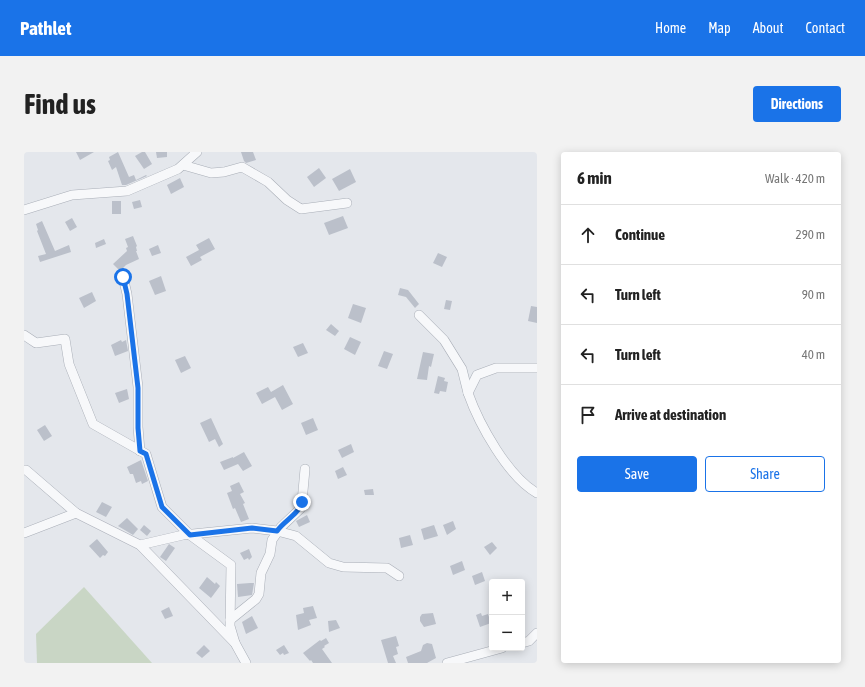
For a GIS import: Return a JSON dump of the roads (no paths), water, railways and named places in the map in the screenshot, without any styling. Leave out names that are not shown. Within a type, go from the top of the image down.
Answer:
[{"type":"street","points":[[24,210],[72,195],[127,191],[178,169],[197,152]]},
{"type":"street","points":[[183,165],[211,173],[224,172],[242,166],[268,182],[287,200],[301,209],[347,203]]},
{"type":"street","points":[[123,277],[127,294],[138,388],[138,428],[140,451]]},
{"type":"street","points":[[419,315],[444,340],[462,370],[474,411],[507,465],[531,490],[537,493]]},
{"type":"street","points":[[24,335],[36,344],[65,339],[69,364],[93,424],[146,454],[162,507],[190,535],[230,565],[230,626],[235,643],[246,663]]},
{"type":"street","points":[[468,393],[477,375],[484,372],[496,368],[537,368]]},
{"type":"street","points":[[24,470],[26,470],[76,513],[140,545],[235,643]]},
{"type":"street","points":[[230,620],[256,599],[259,594],[261,573],[270,554],[272,540],[277,531],[301,508],[305,470]]},
{"type":"street","points":[[24,533],[76,513]]},
{"type":"street","points":[[140,545],[183,535],[252,528],[277,531],[296,536],[329,564],[343,567],[387,568],[399,576]]},
{"type":"street","points":[[525,642],[529,641],[537,633]]},
{"type":"street","points":[[447,663],[491,651]]}]
